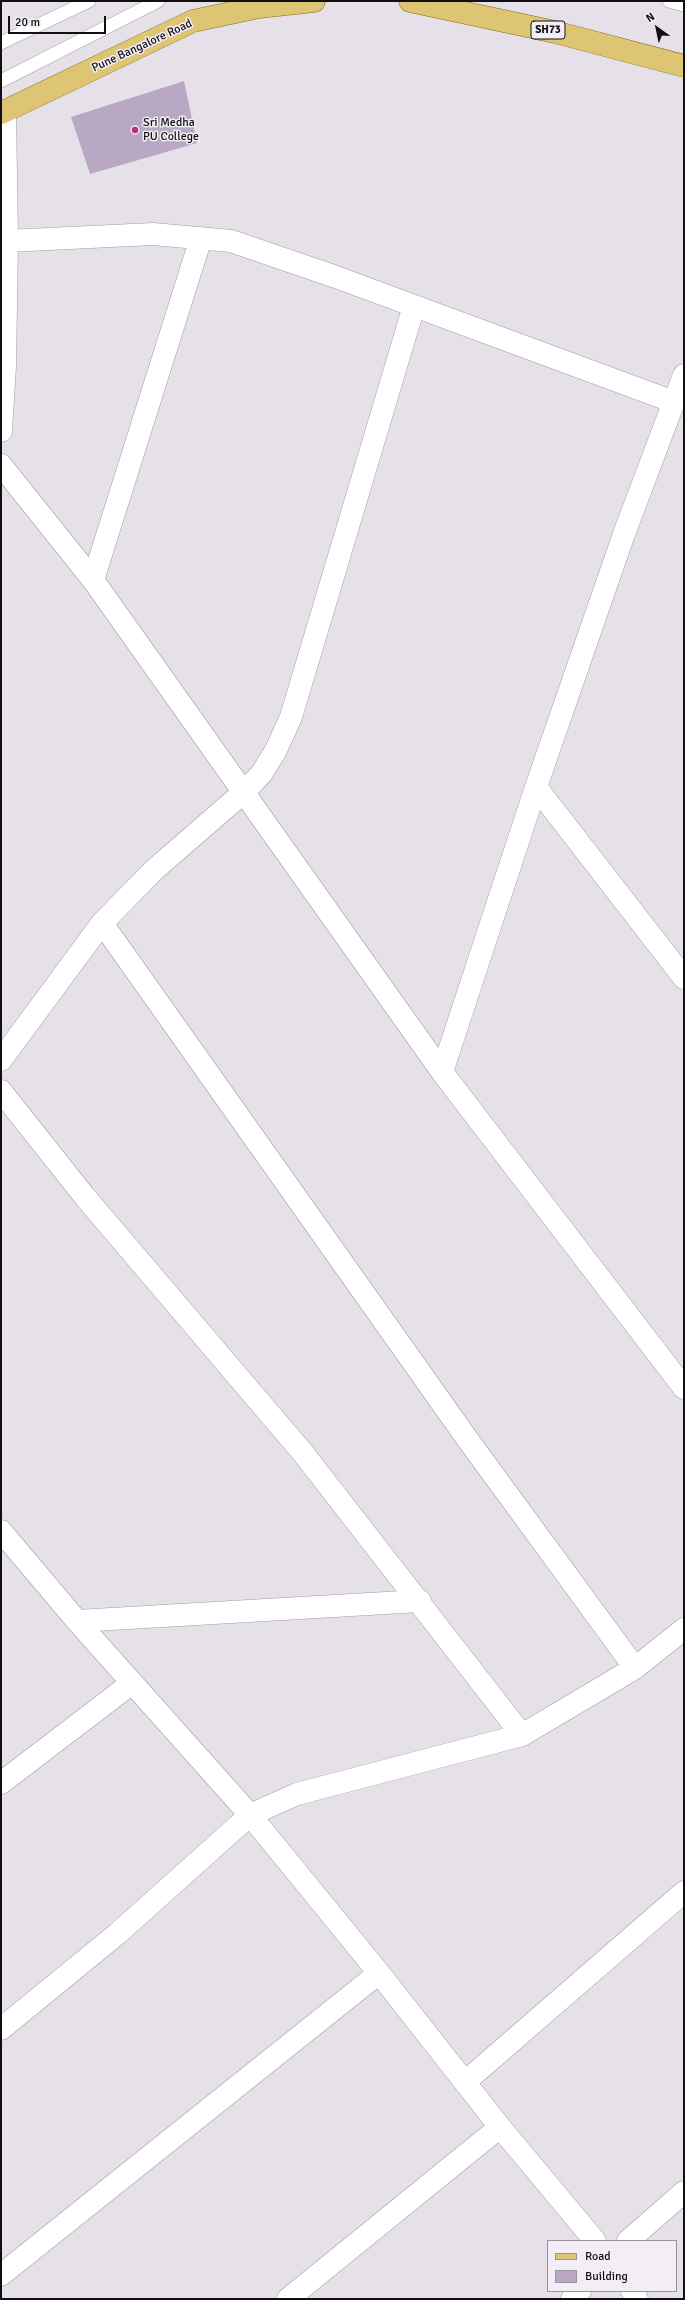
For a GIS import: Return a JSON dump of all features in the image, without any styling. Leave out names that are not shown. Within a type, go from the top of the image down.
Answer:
[{"type":"main road","name":"Pune Bangalore Road","points":[[3,113],[193,21],[259,7],[314,1]]},
{"type":"main road","name":"SH73","points":[[410,1],[555,32],[684,66]]},
{"type":"street","points":[[1,431],[6,366],[7,241],[3,113]]},
{"type":"street","points":[[7,241],[153,234],[231,241],[266,252],[674,402]]},
{"type":"street","points":[[92,580],[201,238]]},
{"type":"street","points":[[1,1060],[102,923],[154,870],[245,792],[262,773],[276,750],[292,717],[414,306]]},
{"type":"street","points":[[442,1072],[536,787],[624,534],[684,375]]},
{"type":"street","points":[[1,465],[92,580],[245,792],[442,1072],[684,1388]]},
{"type":"street","points":[[536,787],[684,978]]},
{"type":"street","points":[[102,923],[468,1440],[635,1668]]},
{"type":"street","points":[[1,1091],[85,1198],[303,1453],[420,1601],[522,1735]]},
{"type":"street","points":[[1,1531],[77,1621],[250,1815],[379,1973],[500,2127],[594,2240]]},
{"type":"street","points":[[77,1621],[420,1601]]},
{"type":"street","points":[[1,2029],[117,1934],[250,1815],[297,1794],[522,1735],[635,1668],[684,1629]]},
{"type":"street","points":[[1,1783],[132,1683]]},
{"type":"street","points":[[465,2082],[684,1892]]},
{"type":"street","points":[[1,2275],[379,1973]]},
{"type":"street","points":[[288,2299],[500,2127]]},
{"type":"street","points":[[629,2240],[684,2192]]},
{"type":"lane","points":[[1,43],[89,1]]},
{"type":"lane","points":[[1,81],[158,1]]},
{"type":"lane","points":[[669,1],[684,5]]},
{"type":"building","name":"Sri Medha PU College","points":[[184,81],[197,143],[90,174],[71,117]]},
{"type":"place","name":"Sri Medha PU College","points":[[135,130]]}]
